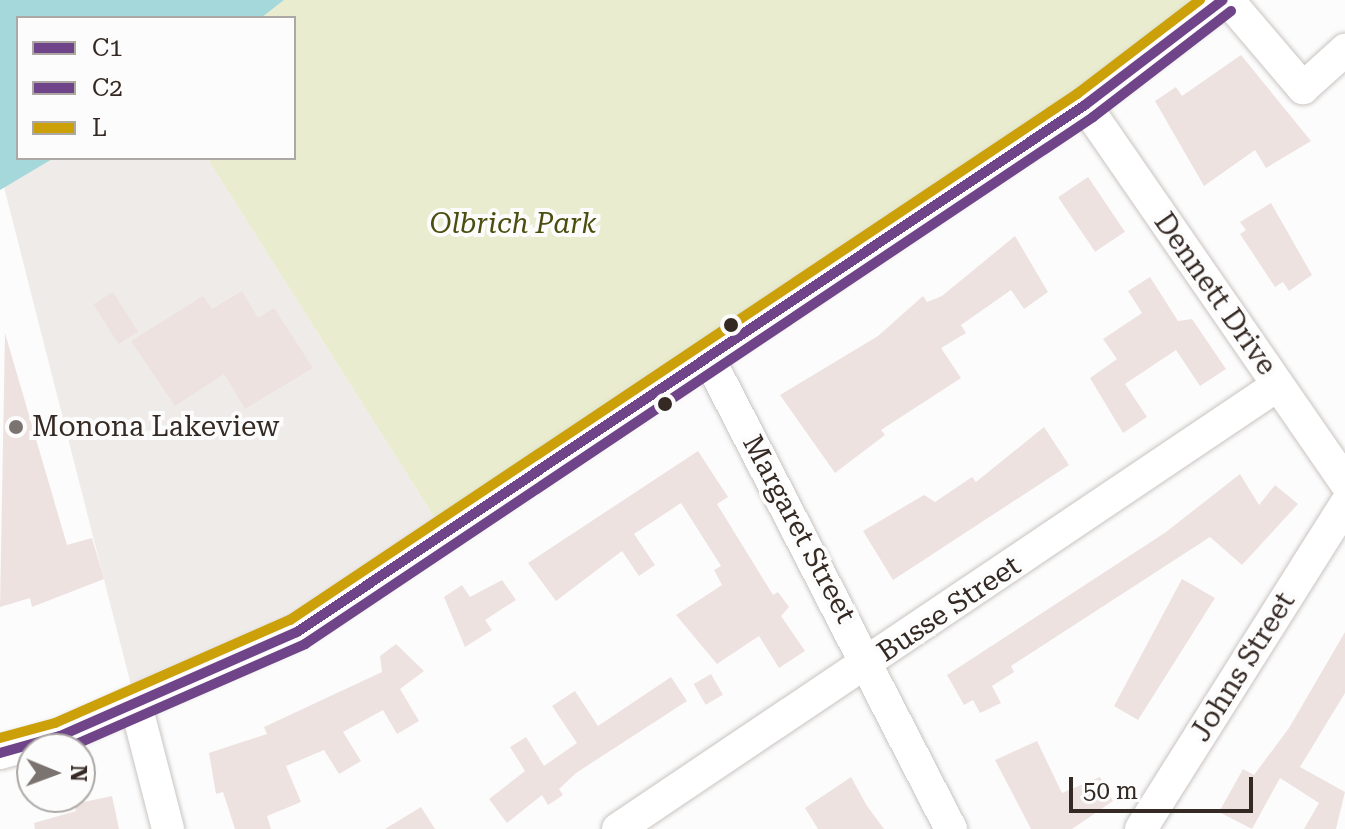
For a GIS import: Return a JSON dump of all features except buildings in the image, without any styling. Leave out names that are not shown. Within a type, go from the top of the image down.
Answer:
[{"type":"street","points":[[0,753],[136,705],[297,632],[1085,105],[1225,0],[1303,88],[1345,50]]},
{"type":"street","name":"Dennett Drive","points":[[1085,105],[1345,482]]},
{"type":"street","name":"Margaret Street","points":[[709,359],[869,663],[951,829]]},
{"type":"street","name":"Busse Street","points":[[618,829],[1278,385]]},
{"type":"street","name":"Johns Street","points":[[1141,829],[1345,505]]},
{"type":"street","points":[[136,705],[168,829]]},
{"type":"shaded area","points":[[51,160],[208,160],[445,534],[136,705],[4,187]]},
{"type":"green space","name":"Olbrich Park","points":[[284,0],[1223,0],[445,534],[208,160],[296,160],[296,16],[264,16]]},
{"type":"water","points":[[0,0],[284,0],[264,16],[16,16],[16,160],[51,160],[0,190]]},
{"type":"transit line","name":"L","points":[[0,738],[55,723],[290,620],[1077,94],[1200,0]]},
{"type":"transit line","name":"C1","points":[[0,753],[60,736],[297,632],[1085,105],[1223,0]]},
{"type":"transit line","name":"C2","points":[[96,735],[305,644],[1093,117],[1231,11]]},
{"type":"place","name":"Monona Lakeview","points":[[16,427]]}]
